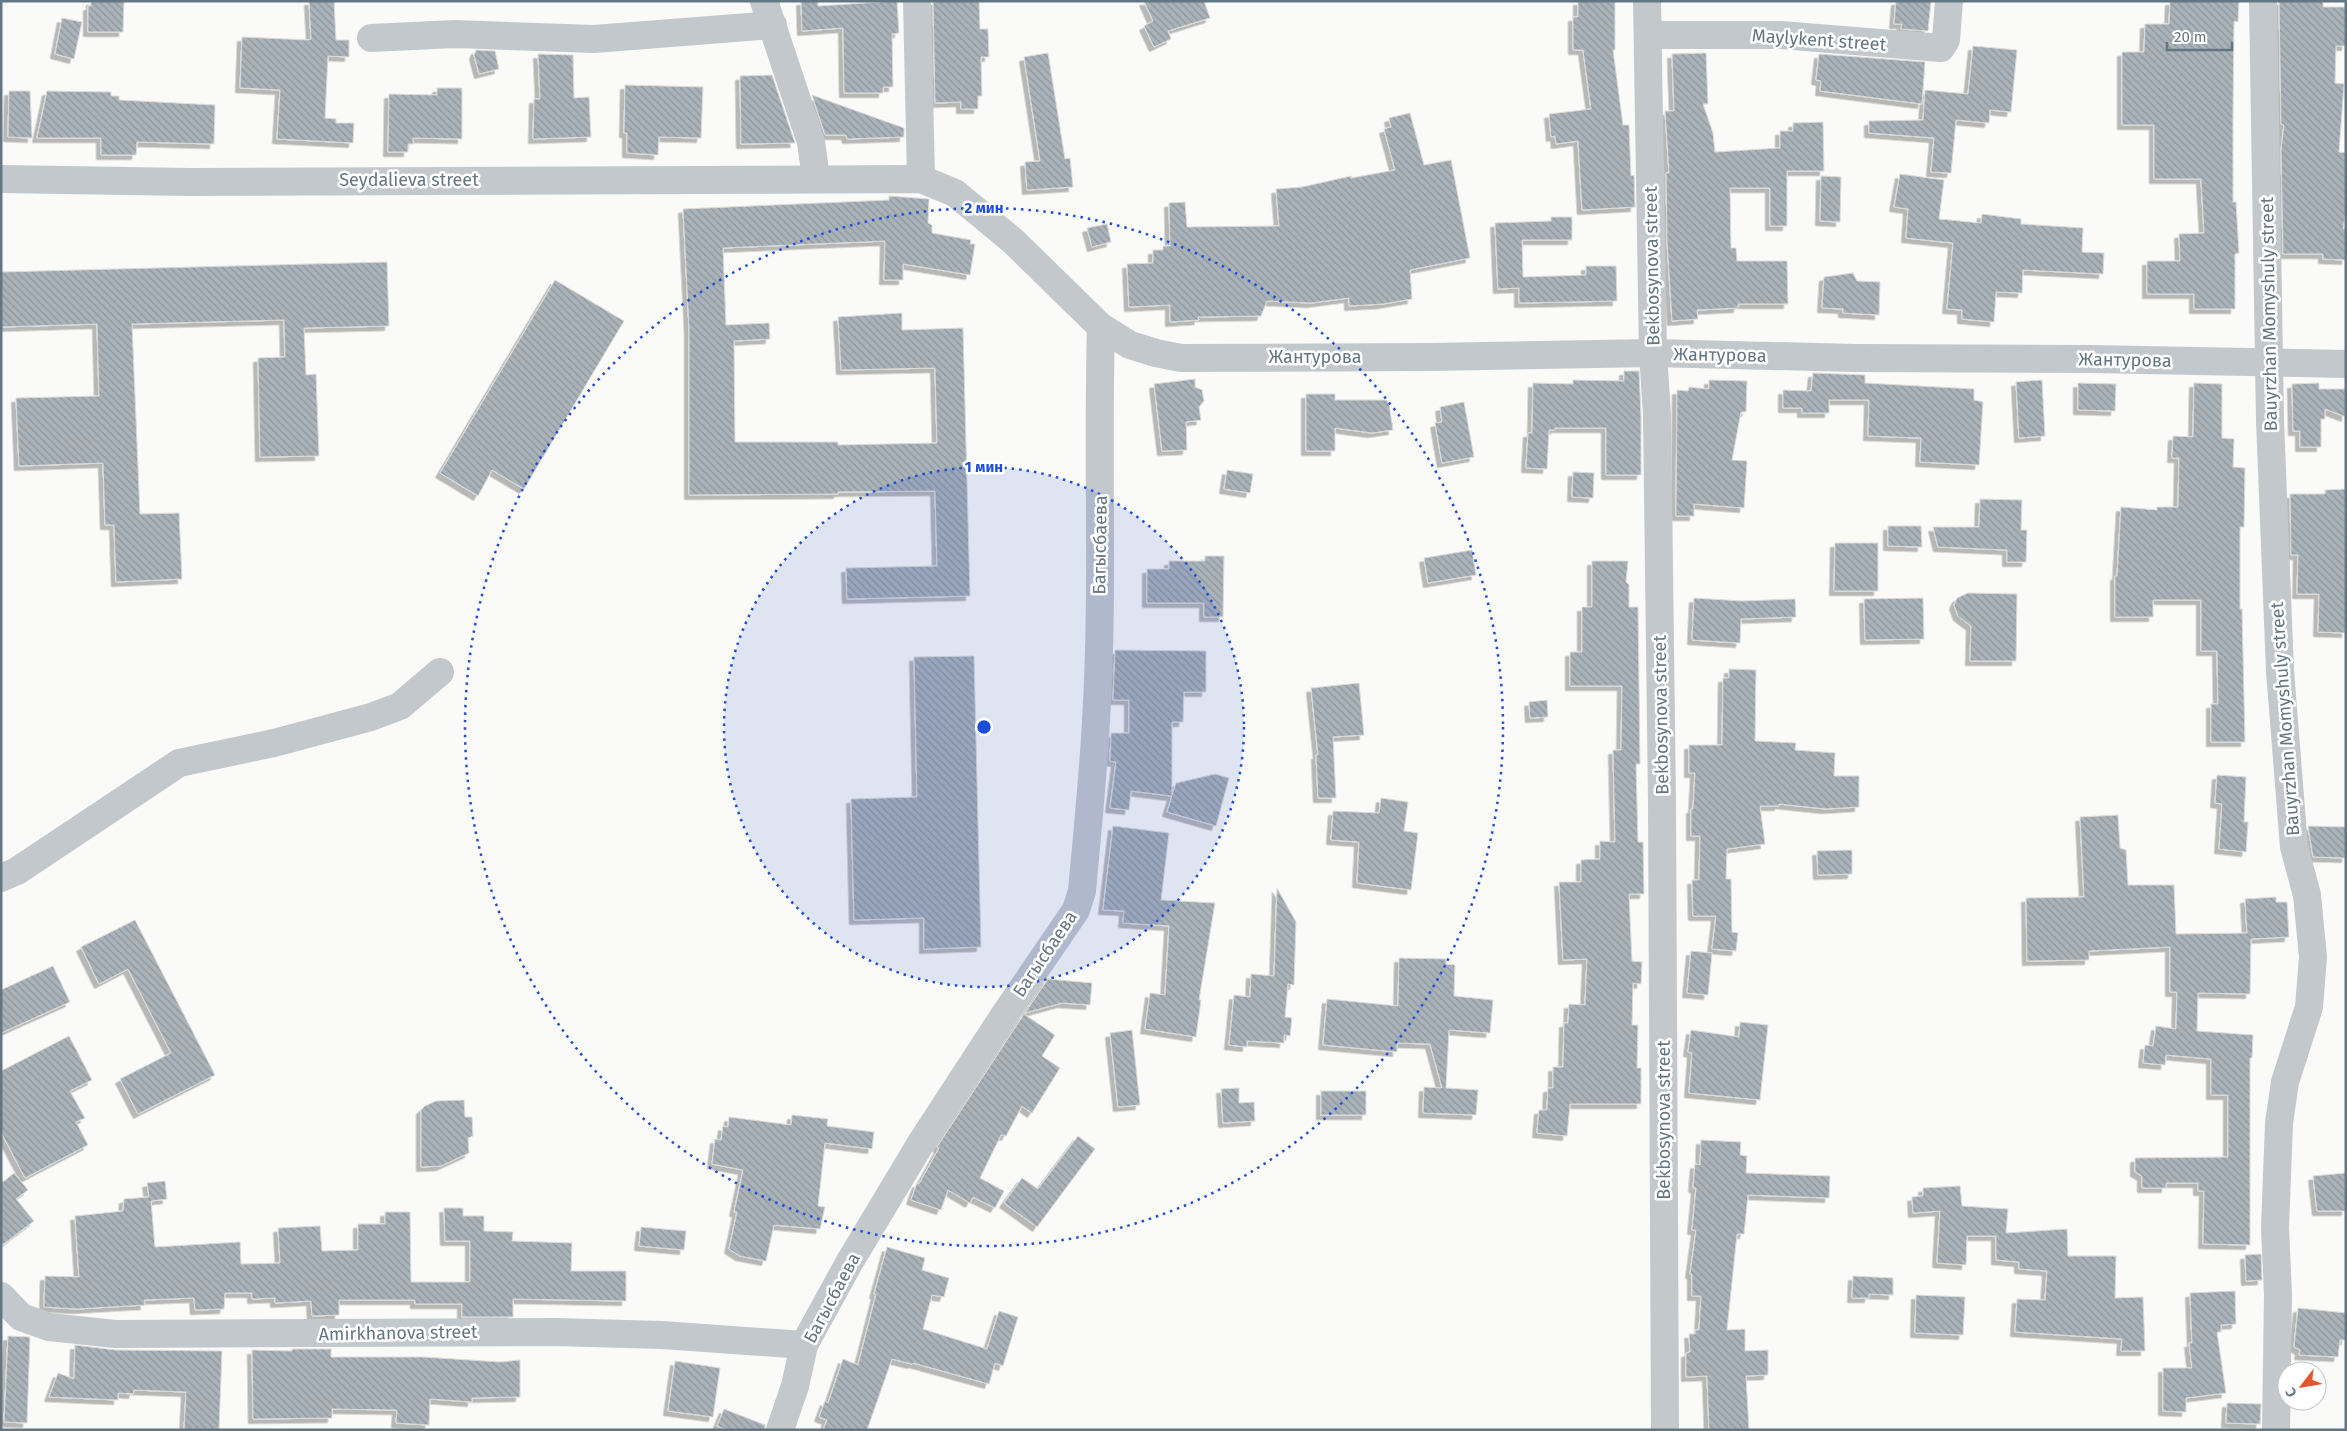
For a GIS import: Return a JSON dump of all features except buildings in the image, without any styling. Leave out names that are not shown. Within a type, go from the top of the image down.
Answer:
[{"type":"street","points":[[917,1],[921,179]]},
{"type":"street","name":"Bekbosynova street","points":[[1647,1],[1653,353],[1657,415],[1662,811],[1665,1430]]},
{"type":"street","name":"Maylykent street","points":[[1648,35],[1781,35],[1941,48],[1946,40],[1949,1]]},
{"type":"street","name":"Bauyrzhan Momyshuly street","points":[[2263,1],[2270,420],[2280,671],[2294,847],[2307,895],[2313,957],[2309,1007],[2285,1082],[2279,1123],[2276,1228],[2278,1294],[2276,1430]]},
{"type":"street","points":[[371,38],[455,34],[594,39],[768,13],[811,142],[816,178]]},
{"type":"street","name":"Seydalieva street","points":[[1,179],[200,182],[921,179],[955,193],[1013,241],[1101,327]]},
{"type":"street","name":"Жантурова","points":[[1101,327],[1130,345],[1181,358],[1431,357],[1653,353],[1855,358],[2346,364]]},
{"type":"street","name":"Багысбаева","points":[[780,1430],[795,1386],[804,1346],[849,1263],[921,1143],[1076,910],[1082,891],[1096,720],[1101,516],[1099,390],[1101,327]]},
{"type":"street","points":[[1,878],[17,871],[179,763],[274,743],[371,717],[400,706],[440,672]]},
{"type":"street","name":"Amirkhanova street","points":[[1,1296],[21,1316],[49,1327],[114,1334],[555,1332],[662,1335],[804,1346]]}]
